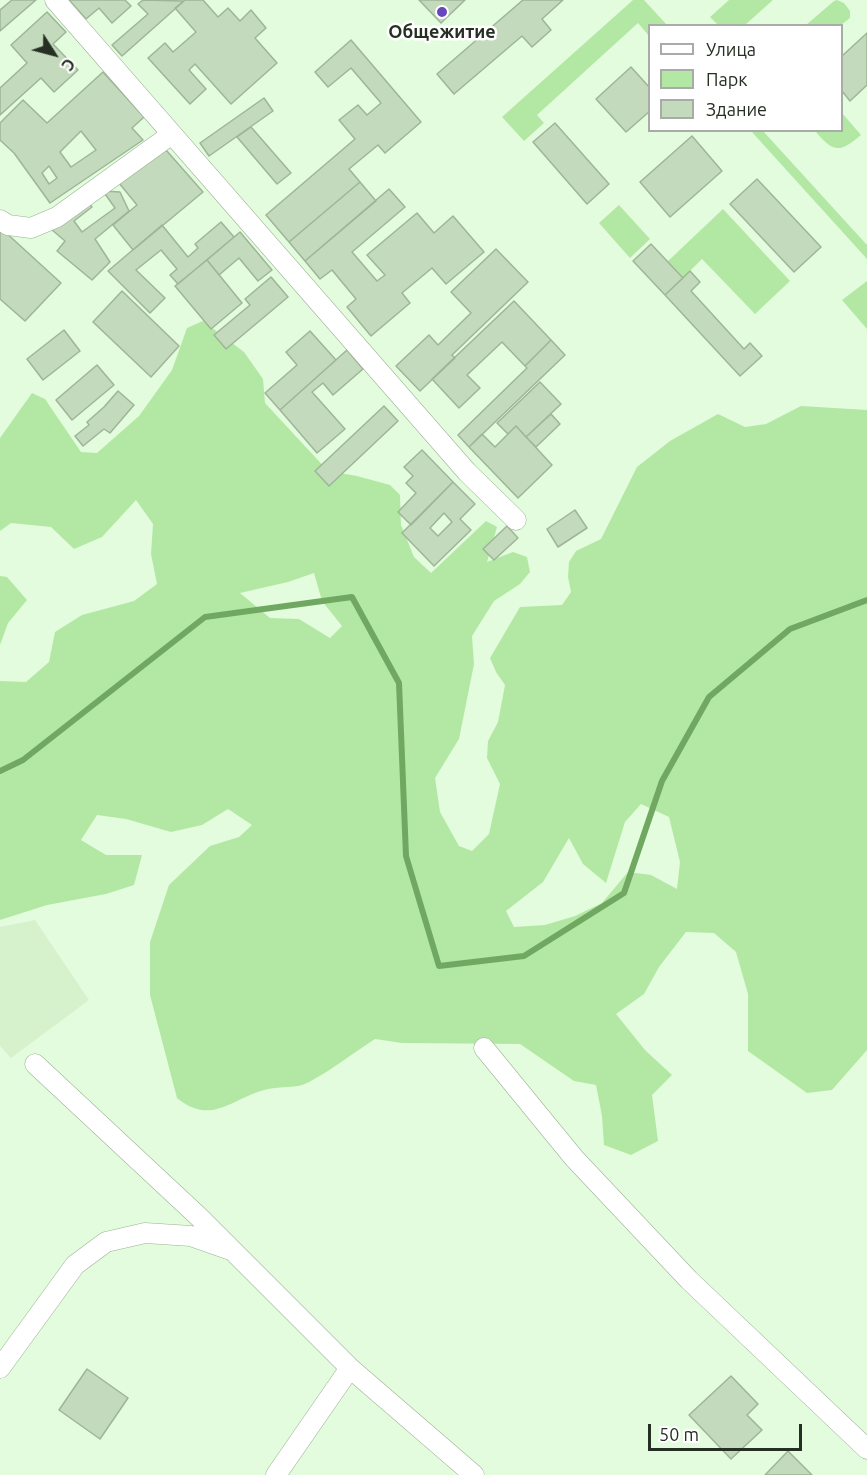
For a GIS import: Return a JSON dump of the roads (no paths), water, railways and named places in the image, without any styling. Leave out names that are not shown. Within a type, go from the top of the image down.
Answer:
[{"type":"street","points":[[55,0],[467,472],[516,520]]},
{"type":"street","points":[[0,220],[8,225],[31,228],[57,217],[172,134]]},
{"type":"street","points":[[484,1048],[574,1158],[689,1280],[867,1449]]},
{"type":"street","points":[[35,1064],[191,1209],[350,1368],[474,1475]]},
{"type":"street","points":[[0,1368],[75,1265],[106,1242],[145,1233],[191,1236],[234,1251]]},
{"type":"street","points":[[276,1475],[350,1368]]},
{"type":"waterway","points":[[0,771],[23,760],[205,617],[352,597],[399,683],[406,856],[439,966],[524,956],[624,893],[662,781],[709,697],[790,629],[867,600]]},
{"type":"place","name":"Общежитие","points":[[442,12]]}]
